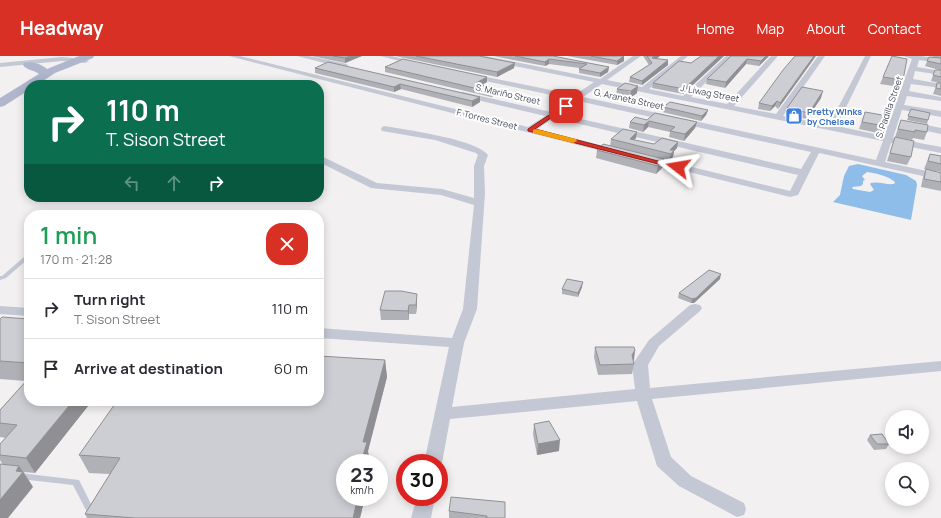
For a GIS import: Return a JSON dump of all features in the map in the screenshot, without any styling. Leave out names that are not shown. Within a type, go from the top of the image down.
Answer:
[{"type":"main road","points":[[36,80],[46,74],[79,61],[99,56]]},
{"type":"main road","points":[[47,80],[79,61]]},
{"type":"main road","points":[[28,65],[39,68],[46,74]]},
{"type":"main road","points":[[0,103],[24,88]]},
{"type":"main road","points":[[0,113],[24,96]]},
{"type":"street","name":"F. Torres Street","points":[[232,56],[790,194],[794,193],[804,173]]},
{"type":"street","points":[[300,56],[351,68]]},
{"type":"street","points":[[383,56],[430,66]]},
{"type":"street","name":"J. Liwag Street","points":[[475,56],[941,150]]},
{"type":"street","points":[[643,90],[685,56]]},
{"type":"street","points":[[685,98],[730,56]]},
{"type":"street","points":[[729,107],[775,56]]},
{"type":"street","points":[[778,117],[822,56]]},
{"type":"street","points":[[832,128],[868,56]]},
{"type":"street","points":[[906,56],[941,61]]},
{"type":"street","points":[[622,57],[635,58]]},
{"type":"street","name":"S. Padilla Street","points":[[879,164],[917,57]]},
{"type":"street","points":[[530,130],[635,58]]},
{"type":"street","points":[[0,66],[62,60],[79,61]]},
{"type":"street","points":[[0,66],[79,61]]},
{"type":"street","points":[[604,67],[619,70]]},
{"type":"street","points":[[913,69],[941,73]]},
{"type":"street","name":"G. Araneta Street","points":[[459,73],[941,177]]},
{"type":"street","points":[[909,81],[941,86]]},
{"type":"street","name":"S. Mariño Street","points":[[455,92],[804,173]]},
{"type":"street","points":[[905,93],[941,99]]},
{"type":"street","points":[[900,107],[941,114]]},
{"type":"street","points":[[894,122],[941,131]]},
{"type":"street","points":[[385,130],[436,138],[482,152],[483,155],[479,166],[475,264],[470,309],[457,343],[435,454]]},
{"type":"street","points":[[804,173],[816,150]]},
{"type":"street","points":[[324,160],[375,186],[442,192],[478,203]]},
{"type":"street","points":[[695,308],[654,343],[640,365],[643,394],[663,461],[685,480],[737,509]]},
{"type":"street","points":[[0,310],[24,312]]},
{"type":"street","points":[[324,333],[457,343]]},
{"type":"street","points":[[442,414],[941,366]]},
{"type":"street","points":[[421,518],[424,506]]},
{"type":"lane","points":[[0,278],[4,277],[24,260]]},
{"type":"lane","points":[[14,476],[76,482],[93,518]]},
{"type":"water","points":[[858,164],[906,175],[916,181],[917,185],[911,220],[833,202],[840,195],[844,176],[849,166]],"holes":[[[867,172],[885,176],[895,182],[894,184],[876,182],[871,183],[870,184],[874,190],[870,192],[853,189],[852,187],[861,186],[863,184],[863,181],[865,180],[862,176]]]},
{"type":"building","points":[[333,56],[351,56],[345,58]]},
{"type":"building","points":[[416,56],[479,56],[515,63],[497,72]]},
{"type":"building","points":[[515,56],[553,56],[609,67],[600,73],[579,69],[587,64],[549,59],[545,62]]},
{"type":"building","points":[[591,56],[624,56],[617,61]]},
{"type":"building","points":[[647,56],[655,56],[652,58],[668,60],[642,81],[630,77],[652,63]]},
{"type":"building","points":[[701,56],[719,56],[684,89],[653,83],[679,61],[691,63]]},
{"type":"building","points":[[731,56],[766,56],[761,61],[747,59],[726,82],[707,79]]},
{"type":"building","points":[[795,56],[814,56],[780,103],[777,101],[772,106],[759,103],[783,70]]},
{"type":"building","points":[[892,56],[907,59],[903,80],[883,77]]},
{"type":"building","points":[[929,57],[941,58],[941,64],[927,61]]},
{"type":"building","points":[[403,59],[487,77],[476,83],[497,89],[491,92],[385,67]]},
{"type":"building","points":[[328,62],[480,97],[472,101],[400,84],[394,87],[315,68]]},
{"type":"building","points":[[935,70],[941,70],[941,77],[933,75]]},
{"type":"building","points":[[625,83],[638,86],[631,91],[617,89]]},
{"type":"building","points":[[937,83],[941,83],[941,89],[936,88]]},
{"type":"building","points":[[802,87],[823,91],[809,113],[787,108]]},
{"type":"building","points":[[670,102],[708,110],[702,116],[663,107]]},
{"type":"building","points":[[911,109],[930,113],[928,120],[908,116]]},
{"type":"building","points":[[865,112],[888,116],[885,126],[862,122]]},
{"type":"building","points":[[655,113],[697,122],[685,134],[670,131],[675,127],[649,121],[644,125],[630,122],[635,117],[647,120]]},
{"type":"building","points":[[901,120],[928,125],[927,132],[915,130],[915,132],[898,129]]},
{"type":"building","points":[[623,129],[637,132],[630,139],[654,144],[662,138],[678,142],[670,150],[674,150],[671,154],[611,139]]},
{"type":"building","points":[[895,137],[914,141],[911,157],[890,153]]},
{"type":"building","points":[[603,144],[664,159],[658,166],[597,150]]},
{"type":"building","points":[[930,154],[941,156],[941,164],[928,161]]},
{"type":"building","points":[[926,169],[941,173],[941,182],[924,179]]},
{"type":"building","points":[[709,270],[721,274],[696,298],[692,299],[679,293]]},
{"type":"building","points":[[567,279],[583,282],[578,293],[562,289]]},
{"type":"building","points":[[385,291],[401,291],[417,294],[416,305],[409,305],[408,311],[380,310]]},
{"type":"building","points":[[2,317],[24,319],[24,363],[0,361],[0,319]]},
{"type":"building","points":[[595,347],[634,347],[635,350],[632,355],[634,364],[600,365]]},
{"type":"building","points":[[324,356],[385,360],[363,442],[367,442],[364,454],[336,454],[336,506],[356,506],[353,518],[135,518],[85,514],[120,458],[79,455],[113,406],[324,406]]},
{"type":"building","points":[[24,384],[24,406],[69,406],[26,458],[0,455],[0,444],[17,425],[0,423],[0,410]]},
{"type":"building","points":[[549,421],[560,440],[538,444],[534,424]]},
{"type":"building","points":[[882,434],[885,438],[885,444],[877,444],[870,435]]},
{"type":"building","points":[[0,464],[19,466],[16,471],[23,472],[0,500]]},
{"type":"building","points":[[451,497],[505,502],[505,518],[487,518],[487,516],[449,511]]},
{"type":"slow traffic","points":[[536,131],[573,141]]},
{"type":"place","name":"Pretty Winks by Chelsea","points":[[794,116]]},
{"type":"route","points":[[566,106],[530,130],[678,167]]}]
